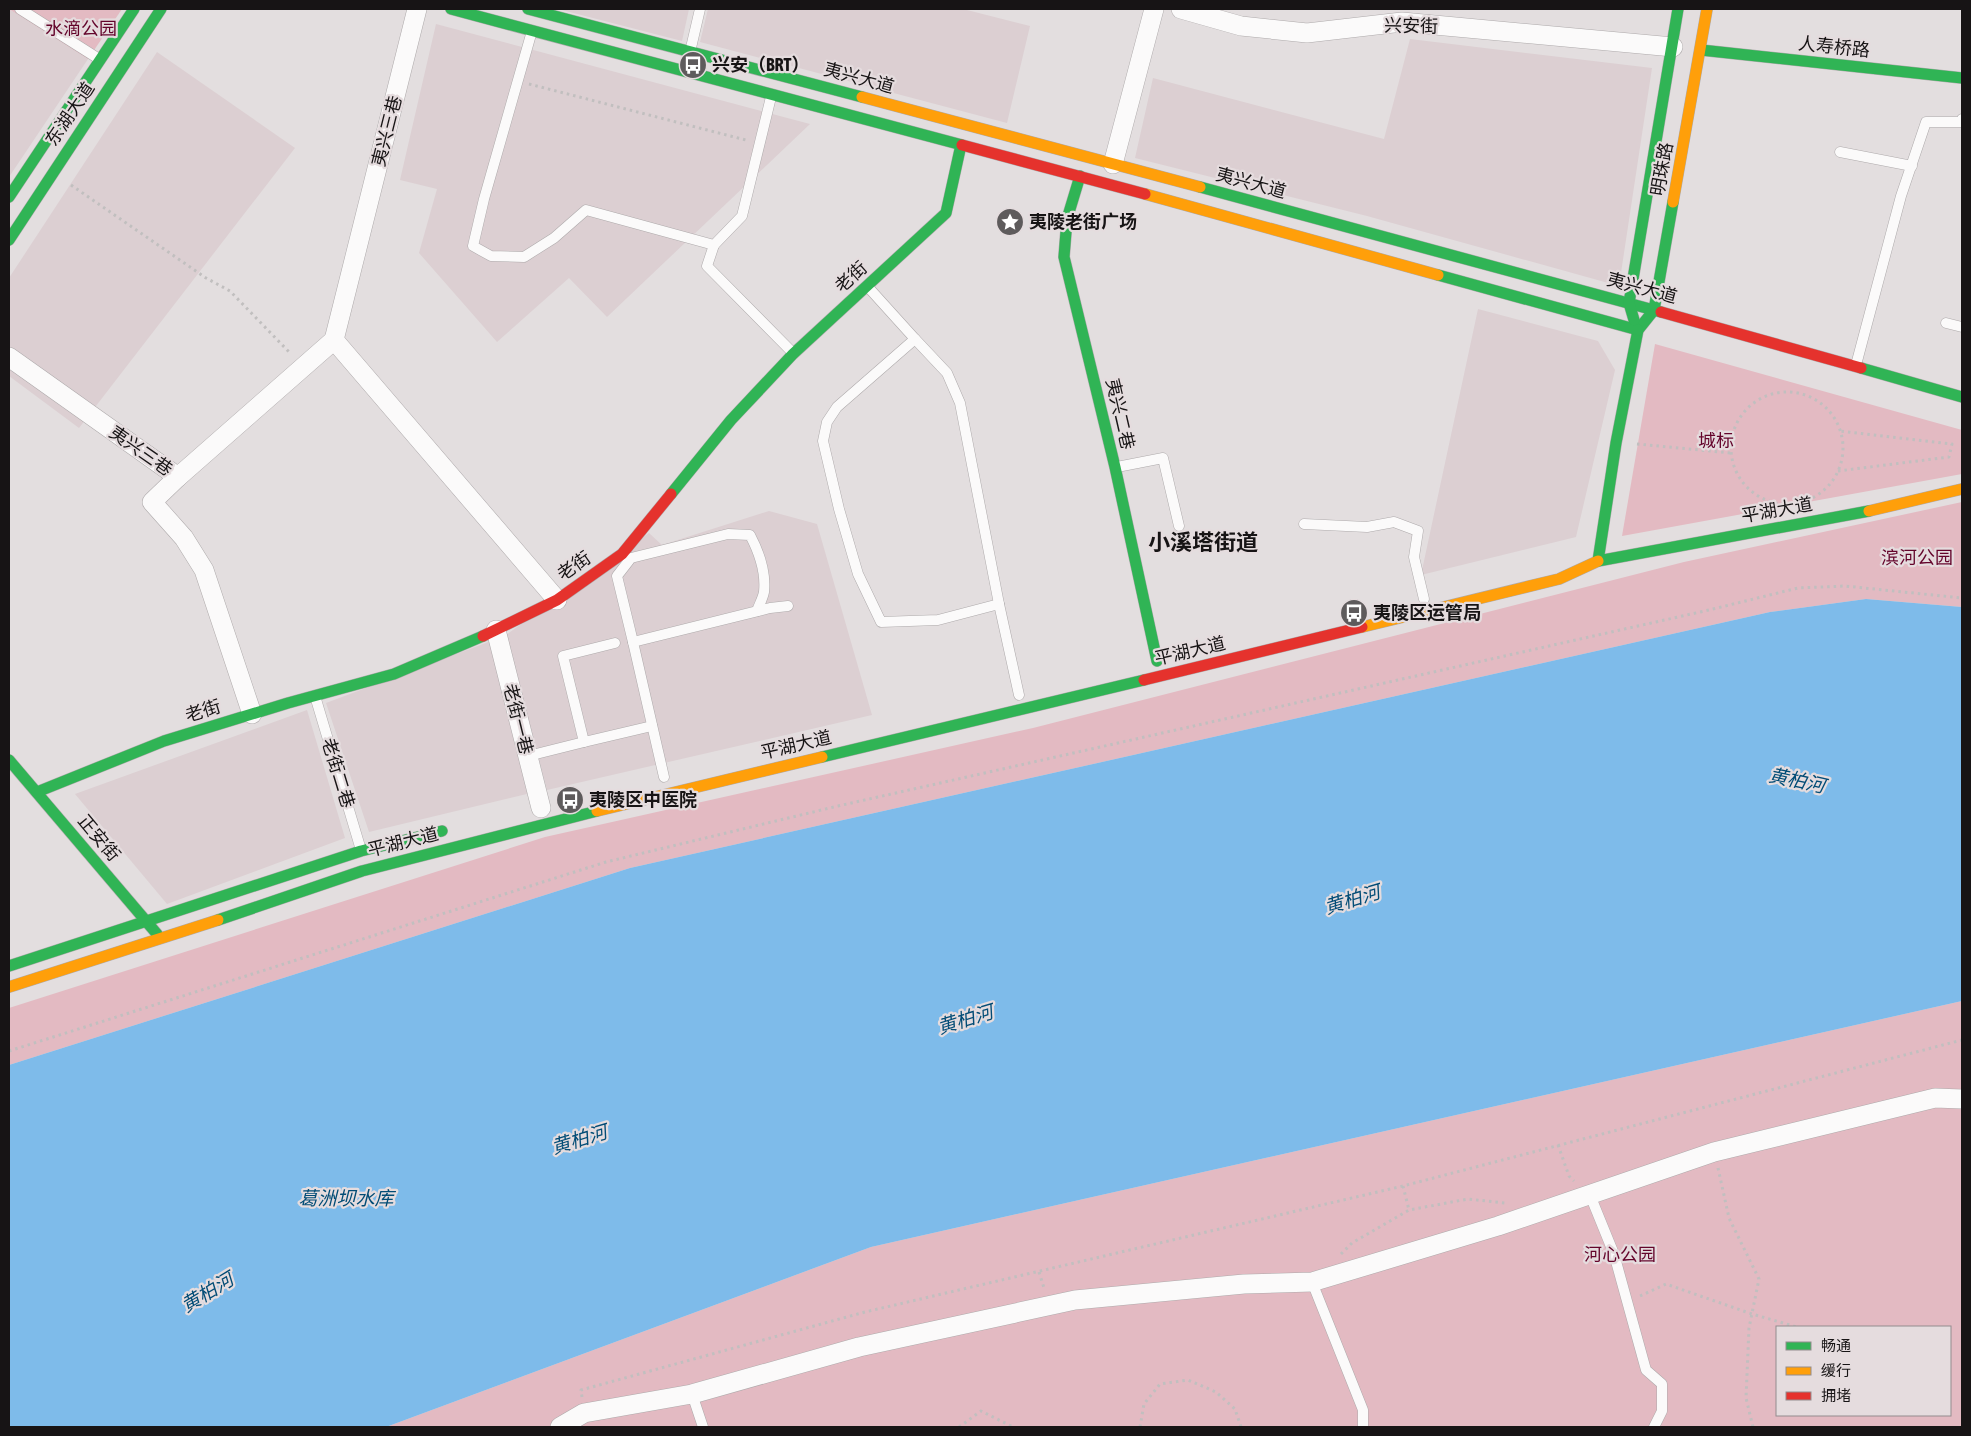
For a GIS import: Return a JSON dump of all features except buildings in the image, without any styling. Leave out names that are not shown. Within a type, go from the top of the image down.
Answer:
[{"type":"main road","name":"东湖大道","points":[[10,194],[134,9]]},
{"type":"main road","name":"东湖大道","points":[[9,240],[161,9]]},
{"type":"main road","points":[[451,9],[772,96],[1080,176],[1638,330]]},
{"type":"main road","name":"夷兴大道","points":[[528,9],[1629,303],[1962,397]]},
{"type":"main road","name":"明珠路","points":[[1638,330],[1629,303],[1678,9]]},
{"type":"main road","name":"明珠路","points":[[1598,561],[1616,443],[1638,330],[1654,310],[1702,50],[1707,9]]},
{"type":"main road","name":"人寿桥路","points":[[1702,50],[1962,78]]},
{"type":"main road","name":"老街","points":[[37,792],[164,741],[394,674],[496,630],[557,600],[622,554],[732,420],[793,354],[946,213],[961,145]]},
{"type":"main road","name":"夷兴二巷","points":[[1080,176],[1067,219],[1064,257],[1115,467],[1157,661]]},
{"type":"main road","name":"平湖大道","points":[[1472,588],[1598,561],[1856,514],[1962,489]]},
{"type":"main road","name":"平湖大道","points":[[9,987],[161,939],[362,871],[616,806],[1559,579],[1598,561]]},
{"type":"main road","name":"正安街","points":[[9,760],[161,939]]},
{"type":"main road","name":"平湖大道","points":[[9,966],[361,850],[456,828]]},
{"type":"street","name":"夷兴三巷","points":[[9,357],[178,477],[334,340],[417,9]]},
{"type":"street","points":[[1114,164],[1154,9]]},
{"type":"street","name":"兴安街","points":[[1181,9],[1242,26],[1307,33],[1402,22],[1673,47]]},
{"type":"street","points":[[334,340],[557,600]]},
{"type":"street","points":[[178,477],[152,502],[184,538],[204,570],[252,714]]},
{"type":"street","name":"老街一巷","points":[[496,630],[541,807]]},
{"type":"street","points":[[560,1427],[584,1413],[692,1394],[859,1347],[1075,1300],[1244,1284],[1312,1282],[1498,1226],[1714,1152],[1935,1098],[1962,1099]]},
{"type":"lane","points":[[20,9],[100,60]]},
{"type":"lane","points":[[690,52],[700,9]]},
{"type":"lane","points":[[532,30],[516,81],[473,246],[491,256],[524,256],[554,238],[586,210],[714,245]]},
{"type":"lane","points":[[772,96],[742,216],[714,245],[708,266],[793,354]]},
{"type":"lane","points":[[1856,366],[1902,196],[1926,122],[1961,122],[1962,119]]},
{"type":"lane","points":[[1840,152],[1912,166]]},
{"type":"lane","points":[[868,286],[914,339],[947,373],[960,403],[999,604],[1019,695]]},
{"type":"lane","points":[[1946,323],[1962,328]]},
{"type":"lane","points":[[914,339],[837,407],[827,422],[823,442],[839,509],[858,574],[881,622],[938,620],[999,604]]},
{"type":"lane","points":[[1115,467],[1163,458],[1179,526]]},
{"type":"lane","points":[[1304,524],[1367,527],[1394,522],[1418,531],[1414,557],[1424,599]]},
{"type":"lane","points":[[664,777],[617,576],[631,558],[728,534],[750,535],[758,550],[764,580],[764,594],[757,611]]},
{"type":"lane","points":[[633,642],[757,611],[788,606]]},
{"type":"lane","points":[[584,742],[563,656],[615,643]]},
{"type":"lane","name":"老街二巷","points":[[315,696],[361,850]]},
{"type":"lane","points":[[528,756],[652,726]]},
{"type":"lane","points":[[1590,1195],[1614,1254],[1646,1370],[1662,1384],[1662,1411],[1654,1427]]},
{"type":"lane","points":[[1312,1282],[1363,1410],[1363,1427]]},
{"type":"lane","points":[[692,1394],[703,1427]]},
{"type":"path","points":[[516,81],[761,144]]},
{"type":"path","points":[[52,172],[206,278],[230,291],[303,367]]},
{"type":"path","points":[[1784,392],[1802,395],[1818,402],[1831,415],[1840,431],[1842,451],[1838,471],[1828,486],[1814,498],[1796,504],[1778,503],[1760,498],[1746,486],[1736,471],[1731,453],[1732,435],[1739,419],[1751,405],[1766,396],[1784,392]]},
{"type":"path","points":[[1838,471],[1949,457],[1952,444],[1840,431]]},
{"type":"path","points":[[1616,443],[1731,453]]},
{"type":"path","points":[[9,1051],[606,862],[838,806],[1709,610],[1798,588],[1845,586],[1962,598]]},
{"type":"path","points":[[584,1413],[581,1390],[865,1312],[1403,1186],[1962,1040]]},
{"type":"path","points":[[1558,1145],[1570,1176],[1590,1195]]},
{"type":"path","points":[[1714,1152],[1729,1218],[1759,1279],[1749,1328],[1746,1398],[1753,1427]]},
{"type":"path","points":[[1403,1186],[1409,1210]]},
{"type":"path","points":[[1338,1256],[1352,1243],[1409,1210],[1468,1199],[1514,1204]]},
{"type":"path","points":[[1628,1302],[1666,1284],[1752,1314],[1794,1326]]},
{"type":"path","points":[[1140,1427],[1144,1404],[1160,1384],[1188,1380],[1216,1392],[1235,1408],[1241,1427]]},
{"type":"path","points":[[959,1427],[981,1411],[1013,1427]]},
{"type":"shaded area","points":[[9,9],[88,59],[9,177]]},
{"type":"shaded area","points":[[558,9],[689,9],[682,41]]},
{"type":"shaded area","points":[[708,9],[963,9],[1030,26],[1007,123],[700,42]]},
{"type":"shaded area","points":[[436,24],[810,124],[607,317],[569,278],[497,342],[419,253],[437,189],[400,180]]},
{"type":"shaded area","points":[[1410,39],[1652,68],[1619,286],[1367,216],[1135,158],[1153,78],[1384,139]]},
{"type":"shaded area","points":[[157,52],[295,148],[79,428],[9,376],[9,278]]},
{"type":"shaded area","points":[[1478,309],[1598,341],[1615,370],[1576,537],[1421,575]]},
{"type":"shaded area","points":[[769,511],[817,524],[872,715],[547,790],[506,635],[649,533],[662,545]]},
{"type":"shaded area","points":[[491,641],[531,793],[369,832],[326,703]]},
{"type":"shaded area","points":[[307,710],[345,838],[167,904],[75,794]]},
{"type":"green space","name":"水滴公园","points":[[9,9],[122,9],[88,59]]},
{"type":"green space","name":"城标","points":[[1655,344],[1962,430],[1962,474],[1622,536]]},
{"type":"green space","name":"滨河公园","points":[[1962,502],[1962,607],[1866,599],[1770,612],[630,868],[9,1065],[9,1008],[545,837],[1033,728],[1684,562]]},
{"type":"green space","name":"河心公园","points":[[1962,1001],[1962,1427],[386,1427],[871,1247]]},
{"type":"water","name":"葛洲坝水库","points":[[1866,599],[1962,607],[1962,1001],[871,1247],[386,1427],[9,1427],[9,1065],[630,868],[1770,612]]},
{"type":"traffic: fast","points":[[9,197],[134,9]]},
{"type":"traffic: fast","points":[[9,240],[161,9]]},
{"type":"traffic: fast","points":[[451,9],[962,145]]},
{"type":"traffic: fast","points":[[528,9],[862,97]]},
{"type":"traffic: fast","points":[[1634,320],[1629,303],[1678,9]]},
{"type":"traffic: fast","points":[[1701,50],[1962,78]]},
{"type":"traffic: fast","points":[[671,494],[731,420],[793,354],[946,213],[961,145]]},
{"type":"traffic: fast","points":[[1080,176],[1067,219],[1064,257],[1115,467],[1157,661]]},
{"type":"traffic: fast","points":[[1200,187],[1661,312]]},
{"type":"traffic: fast","points":[[1673,202],[1654,310],[1638,330],[1616,443],[1598,561],[1869,511]]},
{"type":"traffic: fast","points":[[1438,275],[1638,330]]},
{"type":"traffic: fast","points":[[1861,368],[1962,397]]},
{"type":"traffic: fast","points":[[37,792],[164,741],[288,703],[394,674],[483,636]]},
{"type":"traffic: fast","points":[[822,757],[1144,680]]},
{"type":"traffic: fast","points":[[9,760],[157,934]]},
{"type":"traffic: fast","points":[[218,920],[362,871],[597,811]]},
{"type":"traffic: fast","points":[[9,966],[361,851],[442,831]]},
{"type":"traffic: slow","points":[[1673,202],[1707,9]]},
{"type":"traffic: slow","points":[[862,97],[1200,187]]},
{"type":"traffic: slow","points":[[1145,194],[1438,275]]},
{"type":"traffic: slow","points":[[1869,511],[1962,489]]},
{"type":"traffic: slow","points":[[1362,627],[1559,579],[1598,561]]},
{"type":"traffic: slow","points":[[597,811],[822,757]]},
{"type":"traffic: slow","points":[[9,987],[218,920]]},
{"type":"traffic: jam","points":[[962,145],[1145,194]]},
{"type":"traffic: jam","points":[[1661,312],[1861,368]]},
{"type":"traffic: jam","points":[[483,636],[557,600],[622,554],[671,494]]},
{"type":"traffic: jam","points":[[1144,680],[1362,627]]},
{"type":"place","name":"兴安（BRT）","points":[[693,65]]},
{"type":"place","name":"夷陵老街广场","points":[[1010,222]]},
{"type":"place","name":"夷陵区运管局","points":[[1354,613]]},
{"type":"place","name":"夷陵区中医院","points":[[570,800]]},
{"type":"district","name":"小溪塔街道","points":[[1203,542]]},
{"type":"water label","name":"黄柏河","points":[[1797,780]]},
{"type":"water label","name":"黄柏河","points":[[1352,899]]},
{"type":"water label","name":"黄柏河","points":[[965,1019]]},
{"type":"water label","name":"黄柏河","points":[[579,1139]]},
{"type":"water label","name":"黄柏河","points":[[207,1292]]}]
